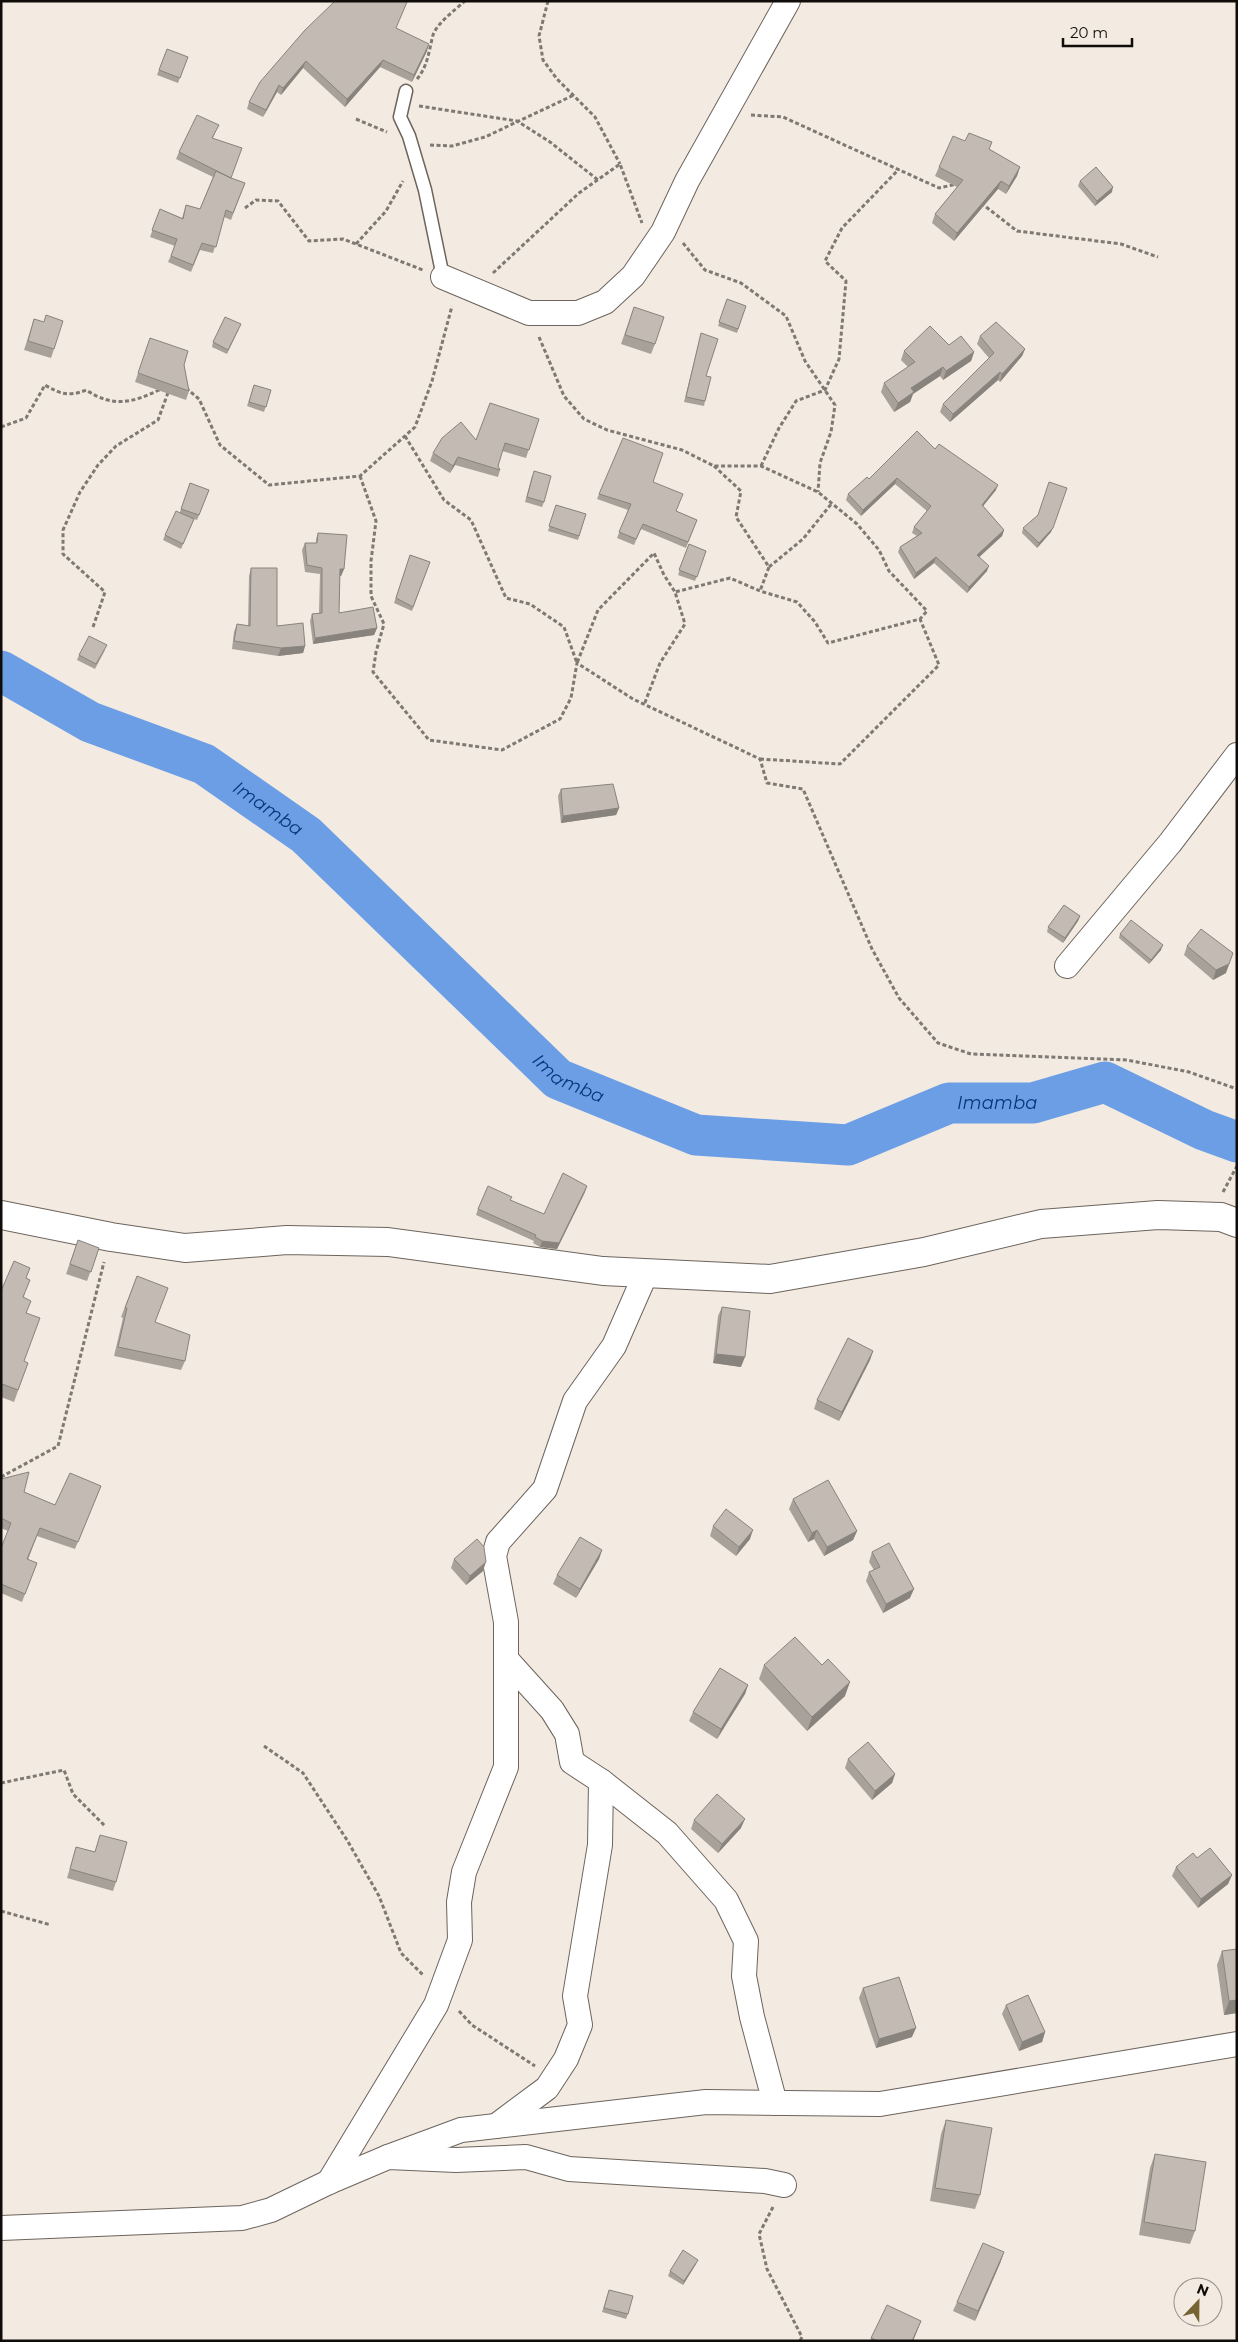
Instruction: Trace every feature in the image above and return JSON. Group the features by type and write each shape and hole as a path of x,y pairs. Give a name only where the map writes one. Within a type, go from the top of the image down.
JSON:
{"street":[{"path":"459,284 529,313 578,313 605,302 632,276 663,232 687,181 788,1"},
{"path":"1067,966 1170,843 1237,755"},
{"path":"1,1214 111,1236 185,1248 286,1240 388,1242 603,1271 770,1279 924,1252 1041,1224 1158,1215 1220,1217 1237,1223"},
{"path":"329,2182 398,2071 436,2005 460,1940 459,1902 464,1872 506,1767 506,1622 494,1556 498,1542 545,1489 575,1401 614,1346 646,1273"},
{"path":"506,1659 552,1710 567,1734 572,1762 601,1781 667,1833 726,1900 746,1941 744,1976 752,2017 775,2103"},
{"path":"496,2126 547,2088 566,2059 580,2026 575,1996 600,1845 601,1781"},
{"path":"1,2228 242,2218 271,2210 329,2182 388,2157 461,2130 706,2102 880,2104 1237,2044"},
{"path":"388,2157 456,2160 526,2157 569,2168 765,2181 784,2185"}],"lane":[{"path":"406,91 400,117 412,144 459,284"}],"path":[{"path":"406,91 420,76 431,51 434,34 446,18 465,1"},
{"path":"548,1 539,36 543,60 557,79 595,116 620,164 641,223 682,242 705,270 741,283 786,316 805,361 835,405 831,432 820,463 818,492"},
{"path":"356,119 412,144 452,146 485,137 574,95"},
{"path":"403,105 450,109 517,121 598,180"},
{"path":"726,113 783,118 939,188 957,184 964,190"},
{"path":"356,244 386,211 416,160"},
{"path":"180,386 189,388 199,399 220,445 269,485 360,476 415,427 432,381 459,284 620,164"},
{"path":"761,466 779,428 796,401 825,390 839,359 846,281 825,262 842,228 899,169"},
{"path":"245,208 256,200 278,201 309,241 343,239 459,284"},
{"path":"980,201 1017,231 1121,244 1158,257"},
{"path":"529,313 564,396 584,419 607,430 682,450 714,466 741,491 736,517 769,567"},
{"path":"1,427 26,418 45,385 60,394 74,395 86,390 100,399 114,403 137,399 170,384 158,420 116,446 98,465 80,492 63,530 63,554 105,592 93,627"},
{"path":"405,436 444,500 471,520 506,598 530,604 564,627 577,663 644,705 760,759 840,764 939,665 920,618"},
{"path":"675,592 730,578 760,591 797,602 816,622 828,643 920,618 927,611 889,571 879,550 857,524 818,492 761,466 714,466"},
{"path":"360,476 376,521 371,561 371,596 384,624 376,652 373,672 429,740 502,750 560,719 571,698 577,663 598,610 654,553 664,575 675,592 685,624 660,663 644,705"},
{"path":"760,591 769,567 803,539 832,503"},
{"path":"760,759 767,783 803,789 872,949 900,998 938,1043 971,1054 1127,1060 1189,1072 1237,1089"},
{"path":"1223,1191 1237,1166"},
{"path":"1,1477 58,1446 111,1236"},
{"path":"264,1746 303,1773 347,1840 379,1896 401,1953 472,2025 554,2078"},
{"path":"1,1783 64,1770 73,1794 105,1826"},
{"path":"1,1911 51,1925"},
{"path":"784,2185 759,2234 768,2269 802,2337 800,2341"}],"building":[{"path":"335,1 407,2 396,28 429,44 414,75 383,60 347,99 306,61 283,88 279,85 266,110 249,102 260,82 305,30"},
{"path":"167,49 188,57 180,78 159,70"},
{"path":"197,115 219,125 212,138 242,148 231,178 179,152"},
{"path":"969,133 992,142 989,149 1020,167 1009,186 1001,181 957,233 935,214 963,180 939,167 953,136 965,141"},
{"path":"1096,167 1113,187 1097,201 1080,181"},
{"path":"216,171 245,183 233,213 226,210 216,247 202,243 193,265 171,256 177,239 152,230 160,209 183,219 186,205 200,209"},
{"path":"727,299 746,306 738,329 719,322"},
{"path":"634,307 664,317 655,344 625,335"},
{"path":"46,315 63,321 54,349 28,341 34,319 44,322"},
{"path":"225,317 241,324 228,350 213,342"},
{"path":"996,322 1025,349 1002,374 1000,372 953,414 943,404 994,353 980,336"},
{"path":"930,326 949,345 961,336 974,352 946,371 943,367 911,388 914,392 898,403 884,383 915,362 904,351"},
{"path":"701,333 718,339 706,376 711,377 705,401 686,397"},
{"path":"150,338 188,351 184,365 189,391 138,373"},
{"path":"254,385 271,390 266,407 249,402"},
{"path":"490,403 539,419 529,450 505,443 498,466 500,470 458,457 453,466 433,453 442,438 461,422 476,440"},
{"path":"917,431 935,449 939,444 998,485 982,505 1004,530 977,555 989,566 969,587 936,557 916,573 900,547 922,533 914,527 931,506 897,478 863,510 848,494 867,477 869,479"},
{"path":"623,438 663,453 653,482 683,494 676,511 697,520 688,542 643,524 636,539 619,532 631,504 599,494"},
{"path":"534,471 551,476 544,502 527,497"},
{"path":"1049,482 1067,488 1053,528 1039,543 1023,528 1038,515"},
{"path":"190,483 209,490 199,515 181,509"},
{"path":"556,505 586,514 579,536 549,526"},
{"path":"176,511 194,519 183,544 165,535"},
{"path":"318,533 347,535 344,569 340,569 339,613 373,607 377,628 315,638 312,614 322,613 322,568 307,565 305,543 317,543"},
{"path":"689,544 706,551 697,577 679,570"},
{"path":"410,555 430,562 413,607 396,598"},
{"path":"251,568 277,568 277,626 303,623 305,646 281,648 234,641 237,624 250,626"},
{"path":"89,636 107,645 96,664 79,655"},
{"path":"613,784 619,808 563,816 561,789"},
{"path":"1064,905 1080,916 1065,938 1048,927"},
{"path":"1131,920 1163,945 1151,960 1120,934"},
{"path":"1201,929 1233,953 1229,964 1216,970 1187,946"},
{"path":"563,1173 587,1186 559,1243 542,1241 535,1237 536,1235 478,1209 488,1186 512,1197 510,1200 544,1214"},
{"path":"78,1240 99,1248 91,1272 70,1264"},
{"path":"14,1261 30,1268 26,1278 30,1280 23,1297 31,1301 26,1313 40,1318 24,1361 28,1363 18,1390 2,1384 1,1387 1,1291"},
{"path":"137,1276 168,1288 155,1322 190,1335 185,1361 118,1347 127,1308 125,1308"},
{"path":"722,1307 750,1311 745,1357 716,1354"},
{"path":"848,1338 873,1351 842,1412 817,1400"},
{"path":"29,1472 24,1492 55,1505 70,1473 101,1486 78,1542 40,1528 27,1559 37,1563 25,1594 1,1584 1,1548 11,1523 1,1518 1,1479"},
{"path":"828,1480 857,1531 827,1547 817,1530 812,1533 793,1499"},
{"path":"726,1509 753,1530 739,1547 713,1526"},
{"path":"580,1537 602,1550 580,1589 557,1575"},
{"path":"477,1539 484,1547 486,1562 470,1576 454,1559"},
{"path":"889,1543 914,1589 886,1604 869,1572 880,1567 872,1552"},
{"path":"795,1637 822,1665 828,1659 850,1682 812,1717 764,1665"},
{"path":"720,1668 748,1685 721,1729 693,1712"},
{"path":"868,1742 895,1774 875,1791 848,1759"},
{"path":"717,1794 745,1819 722,1844 694,1820"},
{"path":"100,1835 127,1842 116,1882 70,1869 76,1847 95,1852"},
{"path":"1210,1848 1232,1875 1201,1899 1176,1867 1193,1853 1197,1858"},
{"path":"1237,1949 1237,2000 1229,2001 1222,1951"},
{"path":"899,1977 916,2028 879,2039 863,1988"},
{"path":"1028,1995 1045,2032 1022,2042 1006,2005"},
{"path":"946,2120 992,2128 980,2195 935,2188"},
{"path":"1155,2154 1206,2162 1195,2231 1144,2222"},
{"path":"983,2243 1004,2252 978,2311 957,2302"},
{"path":"683,2250 698,2260 684,2281 670,2271"},
{"path":"609,2290 633,2296 628,2314 604,2308"},
{"path":"887,2305 921,2321 912,2341 878,2341 871,2338"}],"waterway":[{"name":"Imamba","path":"1,671 90,722 204,764 306,835 558,1079 696,1135 848,1145 949,1103 1033,1103 1105,1082 1204,1130 1237,1142"}]}
